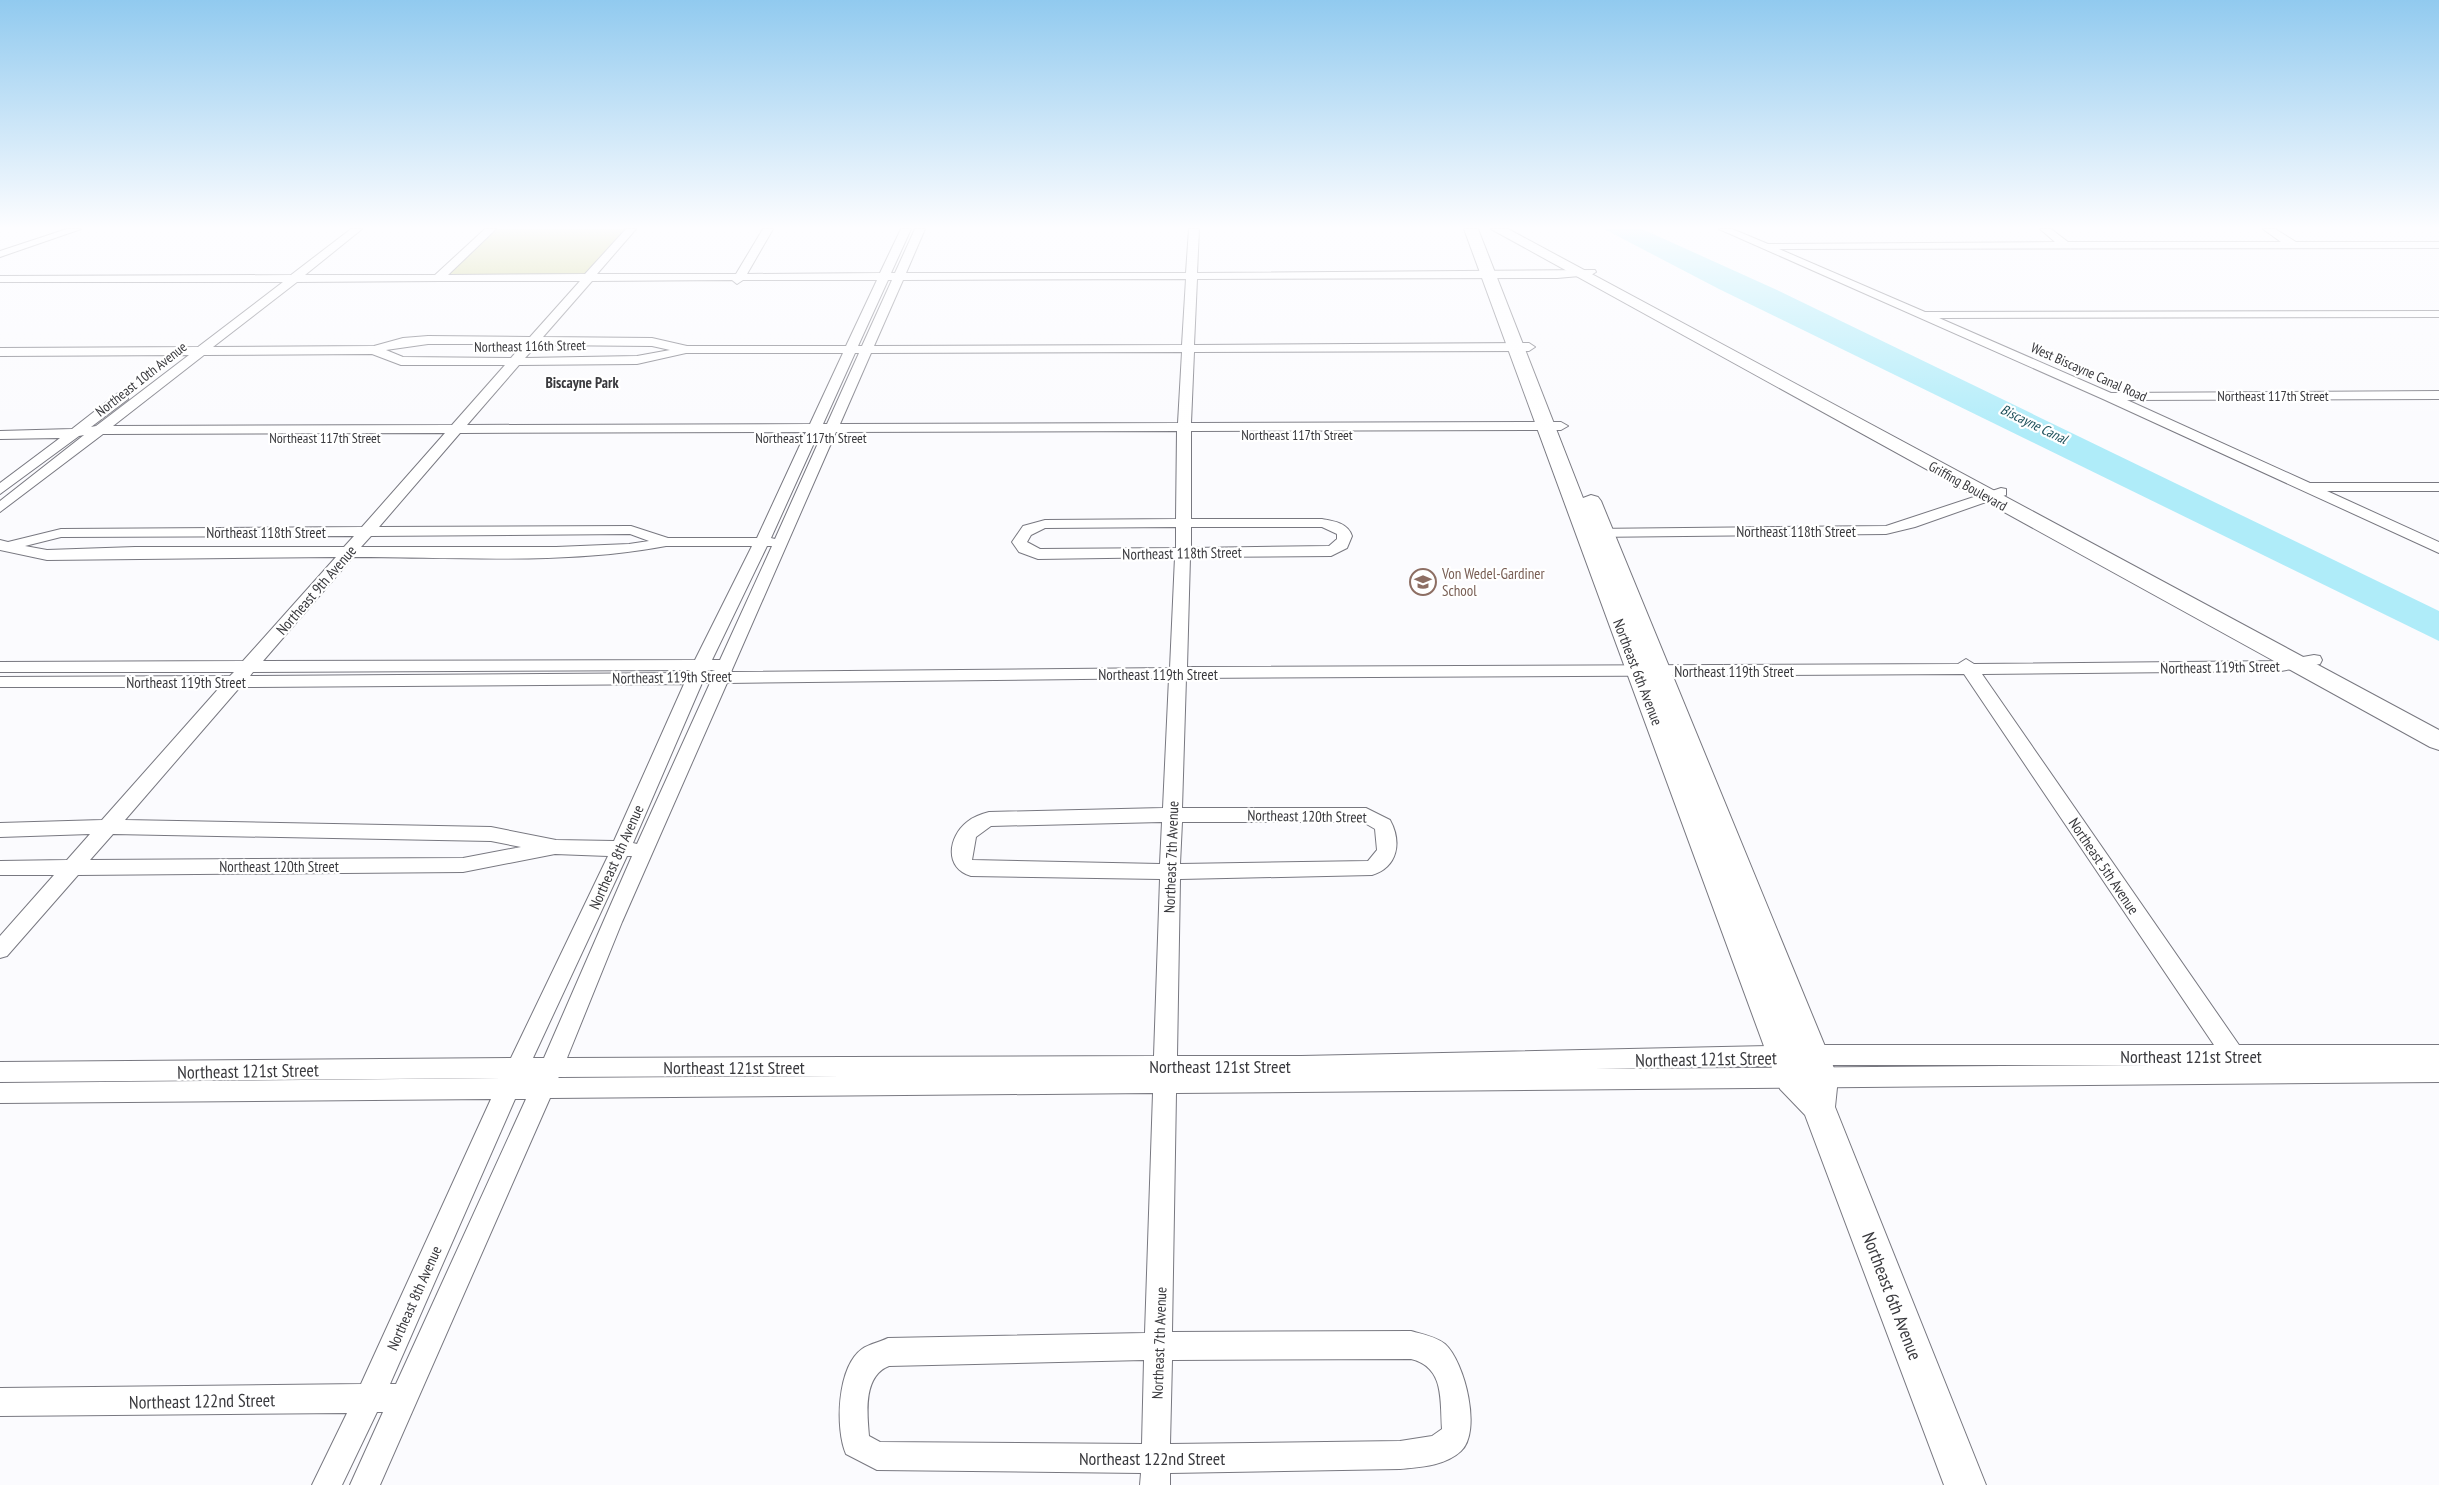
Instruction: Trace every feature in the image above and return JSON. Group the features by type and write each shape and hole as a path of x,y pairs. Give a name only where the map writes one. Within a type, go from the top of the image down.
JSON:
{"main road":[{"name":"Northeast 6th Avenue","path":"1502,298 1647,665 1813,1055 1820,1093 1965,1485"},
{"name":"Griffing Boulevard","path":"1632,298 2296,656 2439,726"},
{"name":"Griffing Boulevard","path":"2296,656 2439,741"},
{"name":"Northeast 6th Avenue","path":"1647,665 1788,1068 1820,1093"}],"street":[{"name":"Northeast 10th Avenue","path":"0,508 79,434 251,298"},
{"name":"Northeast 10th Avenue","path":"0,490 200,351 269,298"},
{"name":"Northeast 9th Avenue","path":"0,950 74,867 105,827 251,665 570,298"},
{"name":"Northeast 8th Avenue","path":"327,1485 369,1399 512,1079 621,848 698,671 819,434 882,298"},
{"name":"Northeast 7th Avenue","path":"1155,1472 1170,872 1183,554 1184,432 1191,298"},
{"name":"West Biscayne Canal Road","path":"1882,298 2108,396 2439,548"},
{"path":"1920,315 2439,314"},
{"name":"Northeast 116th Street","path":"0,352 374,350 403,342 428,340 652,342 687,350"},
{"name":"Northeast 116th Street","path":"374,350 401,361 637,360 687,350 1521,347"},
{"name":"Northeast 117th Street","path":"2108,396 2439,395"},
{"name":"Northeast 117th Street","path":"0,435 1554,430"},
{"name":"Northeast 8th Avenue","path":"365,1485 547,1078 644,849 780,542 819,434"},
{"path":"2307,487 2439,487"},
{"name":"Northeast 118th Street","path":"1593,528 1886,530 1910,524 1987,491"},
{"name":"Northeast 118th Street","path":"1183,523 1322,523 1335,526 1344,532 1346,538 1342,546 1331,551 1183,554 1038,554 1024,549 1019,542 1021,535 1027,530 1045,524 1183,523"},
{"name":"Northeast 118th Street","path":"5,545 61,533 631,530 666,542"},
{"name":"Northeast 118th Street","path":"5,545 47,555 135,552 567,551 629,549 666,542 780,542"},
{"name":"Northeast 119th Street","path":"1967,665 2296,656"},
{"name":"Northeast 119th Street","path":"0,667 251,665 723,671 1967,665 2296,656"},
{"name":"Northeast 5th Avenue","path":"1967,665 2239,1064"},
{"name":"Northeast 119th Street","path":"0,682 235,683 698,671"},
{"name":"Northeast 120th Street","path":"1173,815 1366,815 1383,825 1388,841 1388,852 1383,862 1372,868 1170,872 971,869 962,863 963,843 968,830 989,819 1173,815"},
{"name":"Northeast 120th Street","path":"0,830 105,827 491,834 556,847 644,849"},
{"name":"Northeast 120th Street","path":"0,868 463,865 556,847"},
{"name":"Northeast 121st Street","path":"0,1093 547,1078 1166,1075 1788,1068 1813,1055 2239,1064 2439,1072"},
{"name":"Northeast 121st Street","path":"1820,1093 2208,1073 2239,1064 2439,1055"},
{"name":"Northeast 121st Street","path":"0,1072 512,1079"},
{"name":"Northeast 122nd Street","path":"1411,1345 1436,1353 1445,1367 1451,1386 1457,1434 1451,1443 1438,1449 1400,1455 1155,1472 878,1456 856,1444 851,1416 860,1379 870,1360 888,1353 1158,1346 1411,1345"},
{"name":"Northeast 122nd Street","path":"0,1402 405,1398"}],"water":[{"name":"Biscayne Canal","path":"1738,298 1794,298 2439,611 2439,641"}],"place":[{"name":"Von Wedel-Gardiner School","path":"1423,582"}],"district":[{"name":"Biscayne Park","path":"582,382"}]}
